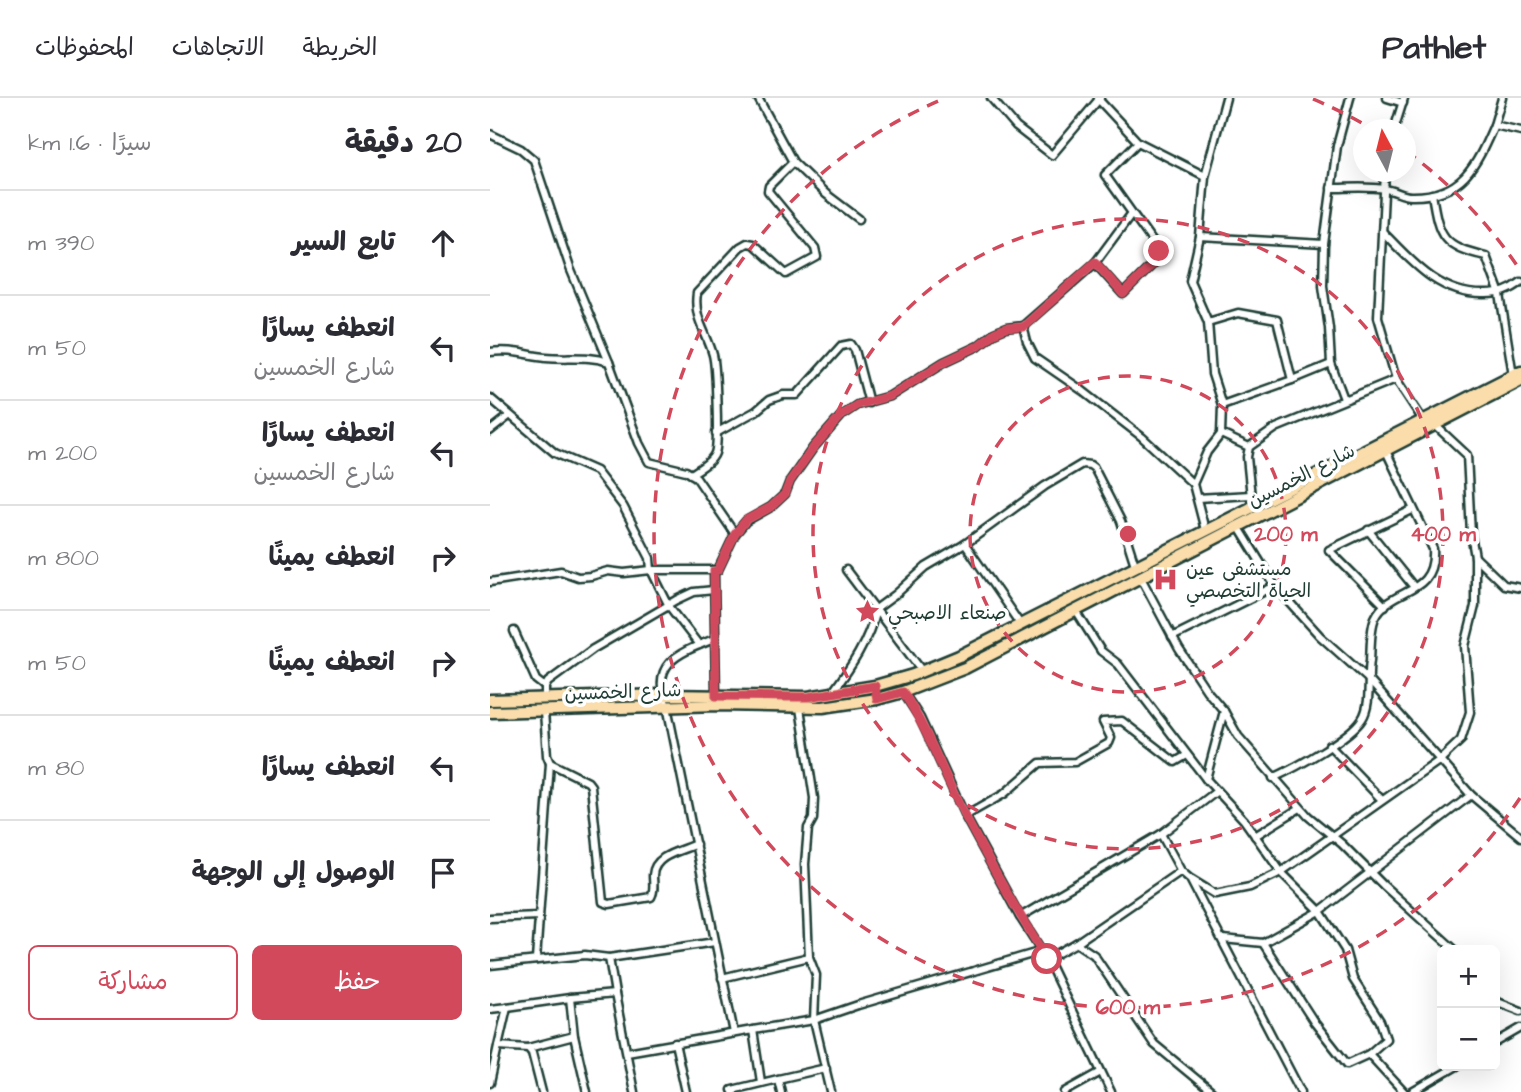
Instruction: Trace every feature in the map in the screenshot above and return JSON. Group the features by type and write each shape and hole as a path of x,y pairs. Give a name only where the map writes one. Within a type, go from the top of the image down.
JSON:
{"main road":[{"name":"شارع الخمسين","path":"490,712 544,711 557,705 663,695 831,695 875,686 922,671 958,656 1423,420 1518,375"},
{"name":"شارع الخمسين","path":"490,700 545,700 557,705 800,708 877,699 903,692 965,668 1386,452 1436,426 1518,375"},
{"path":"1093,586 1100,597"},
{"path":"875,686 877,699"}],"street":[{"path":"758,98 793,162 826,194 859,219"},
{"path":"991,98 1016,127 1052,155 1099,99 1138,142 1205,176"},
{"path":"1193,484 1207,452 1222,434 1222,405 1212,374 1208,322 1190,281 1200,237 1205,176 1226,98"},
{"path":"1344,399 1331,364 1323,286 1324,244 1337,146 1350,98"},
{"path":"1387,98 1403,100 1397,119"},
{"path":"1331,188 1384,189 1409,196 1442,194 1465,177 1479,159 1502,98"},
{"path":"1494,125 1521,131"},
{"path":"490,134 521,149 534,160 575,281 649,462 696,477 735,534"},
{"path":"1095,262 1123,294 1162,255 1105,175 1138,142"},
{"path":"691,474 707,463 715,453 716,433 714,356 701,329 695,302 697,293 740,247 747,243 753,244 786,274 817,257 815,248 768,191 769,186 793,162"},
{"path":"1384,182 1378,317 1396,379 1423,420"},
{"path":"1432,194 1437,226 1448,243 1486,256 1500,294 1518,375"},
{"path":"490,582 561,571 578,577 608,571 624,573 651,570 718,570 735,534 746,520 771,507 785,494 790,481 813,448 842,415 857,405 890,396 944,362 978,346 994,333 1006,328 1023,327 1095,262 1132,213"},
{"path":"1382,231 1413,264 1445,285 1468,295 1500,294 1521,282"},
{"path":"1200,237 1324,244"},
{"path":"1208,322 1238,313 1277,320 1292,380"},
{"path":"1023,327 1035,358 1142,437 1193,484 1205,530"},
{"path":"716,433 756,411 769,400 783,395 797,395 841,346 851,344 869,403"},
{"path":"490,352 502,350 545,357 595,357 609,362"},
{"path":"1222,405 1331,364"},
{"path":"1252,507 1247,457 1249,447 1276,428 1396,379"},
{"path":"490,398 555,453 596,471 623,506 650,558 651,570 669,606 699,645"},
{"path":"490,431 509,416"},
{"path":"1161,834 1181,871 1215,894 1250,887 1281,872 1440,760 1461,740 1470,712 1465,646 1475,606 1475,557 1471,534 1467,455 1436,426"},
{"path":"1222,434 1249,447"},
{"path":"1273,778 1302,765 1363,718 1374,619 1385,606 1429,576 1434,563 1433,549 1386,452"},
{"path":"831,695 863,648 876,610 926,567 965,544 1045,486 1082,464 1094,468 1121,521 1135,565"},
{"path":"1197,498 1251,495"},
{"path":"1385,606 1329,550 1412,510"},
{"path":"1233,516 1275,586 1320,636 1367,678 1471,795 1521,836"},
{"path":"1368,530 1414,587"},
{"path":"965,544 1020,624"},
{"path":"1475,557 1504,585 1521,588"},
{"path":"846,570 922,671"},
{"path":"714,571 716,696"},
{"path":"1140,576 1172,637 1207,691 1224,711 1238,736 1273,778 1300,808 1333,835 1450,945"},
{"path":"1172,637 1275,586"},
{"path":"545,700 545,687 548,682 593,649 694,592 714,590"},
{"path":"1076,611 1101,651 1118,664 1281,872 1320,911 1345,950 1353,979 1380,1021 1386,1039 1369,1054 1346,1064 1314,1022 1263,943"},
{"path":"514,631 536,680 545,687"},
{"path":"714,639 666,664 661,674 663,695 734,1033"},
{"path":"903,692 920,718 965,816 1020,917 1047,959 1111,1092"},
{"path":"800,708 814,798 805,864 809,957 816,975 814,1020 831,1092"},
{"path":"536,960 550,763 547,756 544,711"},
{"path":"1206,779 1224,711"},
{"path":"965,816 1004,794 1040,763 1075,762 1109,743 1111,738 1103,722 1122,721 1175,762 1187,755"},
{"path":"1329,746 1382,800"},
{"path":"550,763 589,782 591,786 603,902 609,904 651,897 654,894 653,872 656,865 662,858 696,844"},
{"path":"1020,917 1161,834 1217,791"},
{"path":"1223,939 1263,943 1320,911 1471,795"},
{"path":"1255,836 1300,808"},
{"path":"1047,959 1076,943 1181,871"},
{"path":"1190,879 1301,1092"},
{"path":"490,918 539,916"},
{"path":"490,965 585,955 609,958 715,942"},
{"path":"1076,943 1094,955 1154,1044 1212,1092"},
{"path":"627,1052 814,1020 1042,951"},
{"path":"722,978 809,957"},
{"path":"609,958 634,1092"},
{"path":"490,1009 615,994"},
{"path":"570,998 574,1036 587,1092"},
{"path":"1500,1003 1521,1011"},
{"path":"490,1083 495,1050 508,1007"},
{"path":"1500,1040 1521,1028"},
{"path":"753,1030 761,1082"},
{"path":"495,1050 528,1048 574,1036"},
{"path":"675,1043 686,1092"},
{"path":"528,1048 532,1053 541,1092"},
{"path":"1369,1054 1404,1092"},
{"path":"722,1092 826,1068"},
{"path":"1412,1092 1448,1071"},
{"path":"1065,1092 1101,1072"},
{"path":"778,1079 781,1092"}],"place":[{"name":"مستشفى عين الحياة التخصصي","path":"1166,579"},
{"name":"صنعاء الاصبحي","path":"868,612"}],"route":[{"path":"1047,959 1020,917 965,816 920,718 903,692 877,699 875,686 808,697 716,696 714,571 718,570 735,534 746,520 771,507 785,494 790,481 813,448 842,415 857,405 890,396 944,362 978,346 994,333 1006,328 1023,327 1095,262 1123,294 1162,255 1159,251"}]}
